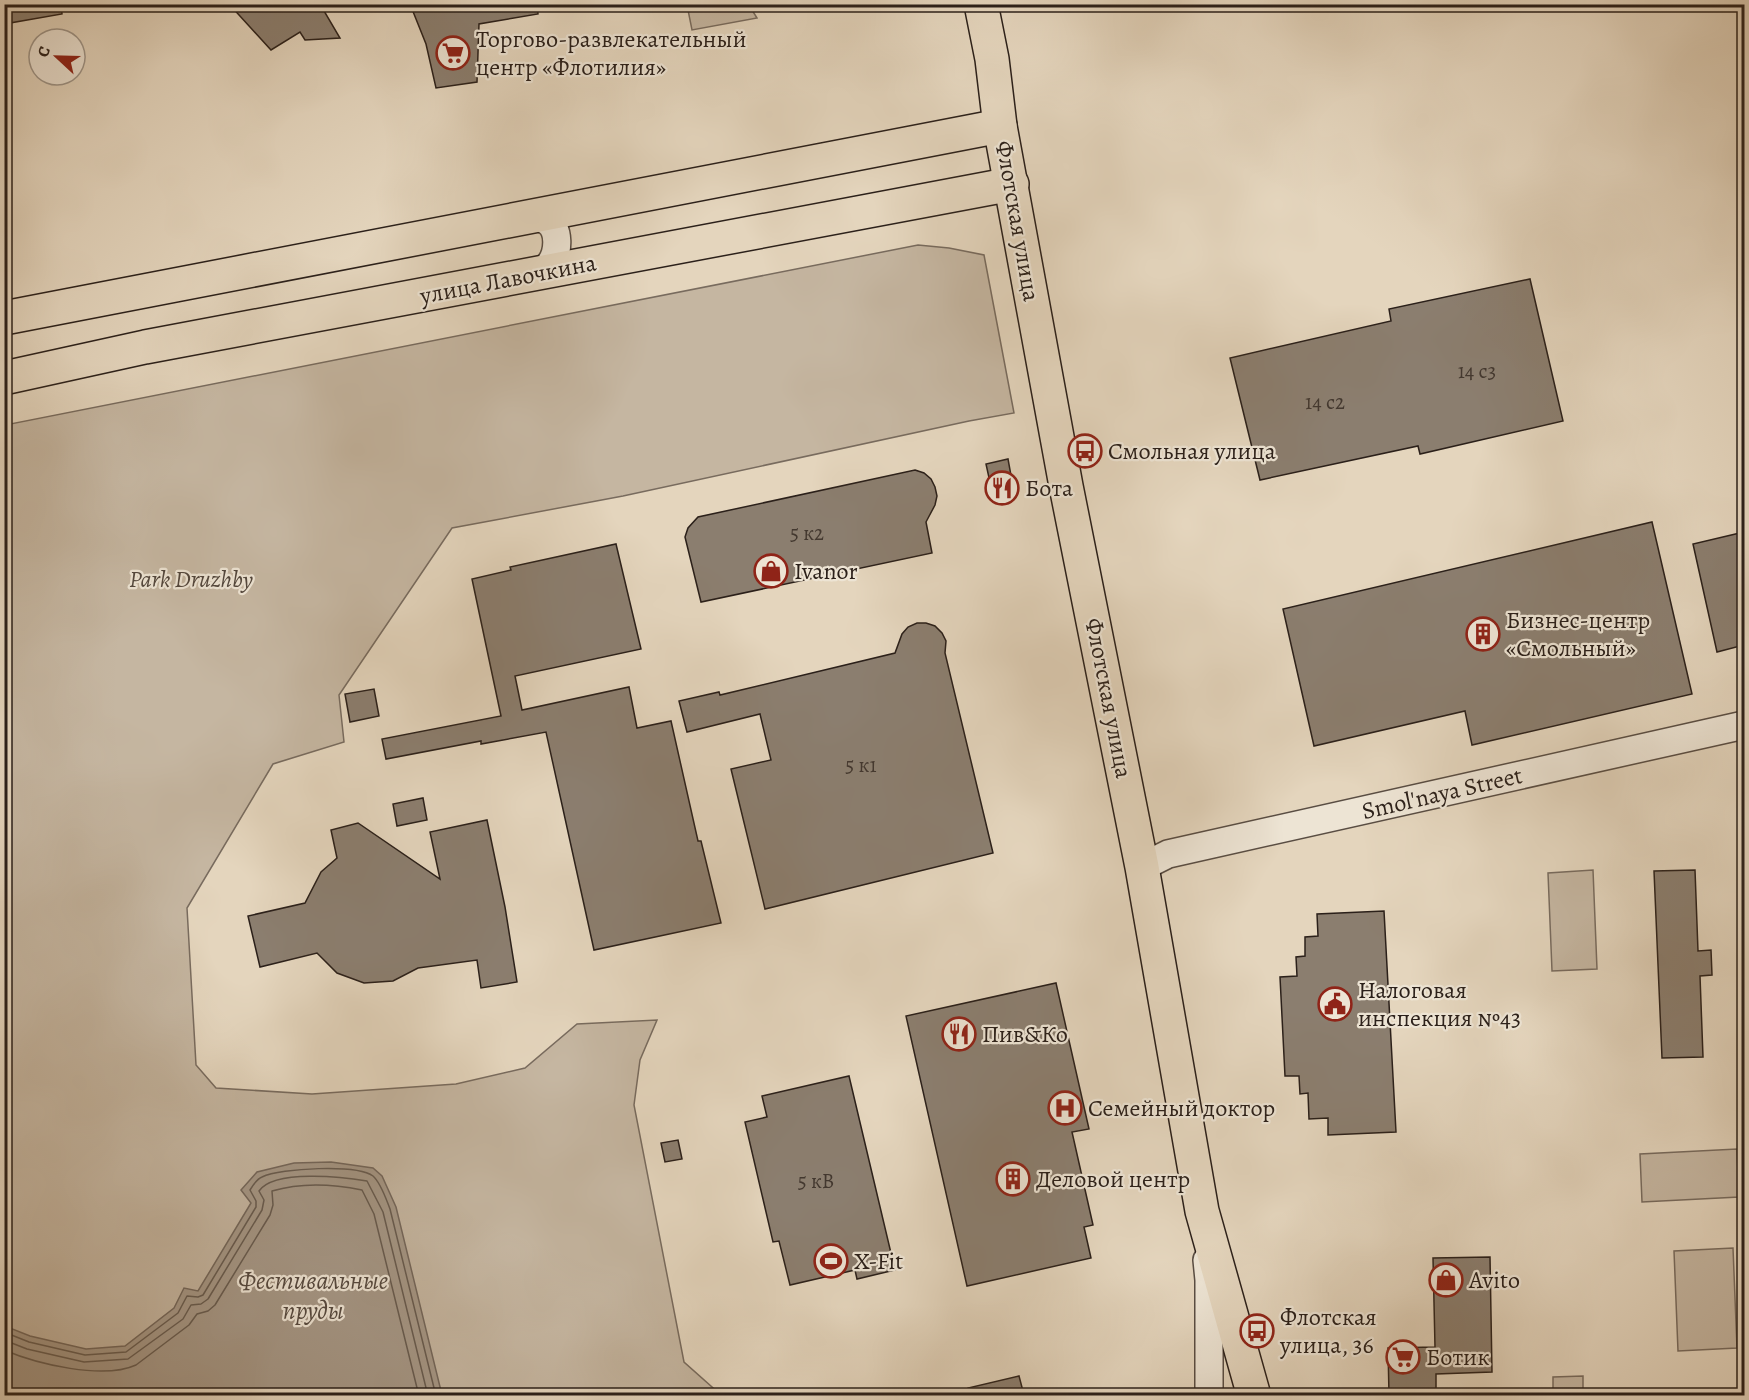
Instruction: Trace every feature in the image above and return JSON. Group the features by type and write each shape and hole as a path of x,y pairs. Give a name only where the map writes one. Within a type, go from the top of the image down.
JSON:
{"main road":[{"name":"Флотская улица","path":"981,4 992,59 1000,126 1066,486 1142,867 1202,1211"},
{"path":"4,318 1000,126"},
{"name":"улица Лавочкина","path":"4,378 145,346 1012,184"},
{"path":"1202,1211 1254,1395"}],"street":[{"path":"528,216 549,222 555,230 557,239 556,250 550,263 539,273"},
{"name":"Smol'naya Street","path":"1142,867 1168,854 1744,725"},
{"name":"Флотская улица","path":"1202,1211 1209,1280 1209,1395"}],"green space":[{"path":"687,5 749,5 757,18 692,30"},
{"name":"Park Druzhby","path":"918,245 984,255 1014,413 623,496 452,528 339,695 344,742 273,764 187,908 196,1065 216,1088 312,1094 456,1084 525,1068 577,1024 657,1020 640,1060 634,1105 684,1362 721,1395 5,1395 5,425"},
{"path":"1593,870 1597,969 1552,971 1548,873"},
{"path":"1737,1149 1739,1197 1642,1202 1640,1154"},
{"path":"1733,1248 1737,1348 1678,1351 1674,1251"},
{"path":"1583,1376 1583,1395 1553,1395 1553,1377"}],"water":[{"name":"Фестивальные пруды","path":"331,1162 373,1168 382,1176 396,1207 442,1395 5,1395 5,1326 30,1336 86,1349 125,1346 174,1308 184,1288 198,1291 251,1203 241,1190 257,1172 294,1163"}],"building":[{"path":"4,4 61,4 62,14 4,24"},
{"path":"229,4 320,4 340,38 305,40 300,32 271,50"},
{"name":"Торгово-развлекательный центр «Флотилия»","path":"410,4 537,4 538,14 479,24 477,82 436,88 426,44"},
{"path":"1530,279 1563,421 1420,454 1418,446 1260,480 1230,358 1391,321 1389,309"},
{"path":"1008,459 1014,492 993,496 986,464"},
{"path":"915,470 931,479 937,496 926,522 932,553 701,602 685,537 688,528 698,517"},
{"name":"Бизнес-центр «Смольный»","path":"1652,522 1692,694 1472,745 1465,711 1314,746 1283,609"},
{"path":"1744,532 1744,645 1717,652 1693,544"},
{"path":"616,544 641,649 515,676 522,710 629,687 637,728 671,721 698,841 701,841 721,923 594,950 546,732 481,744 481,741 386,759 382,739 501,716 472,579 511,570 510,567"},
{"path":"917,623 935,626 946,641 945,653 993,853 765,909 731,769 771,760 760,714 687,732 679,701 719,692 720,695 895,653 902,634 908,627"},
{"path":"374,689 379,716 350,722 345,694"},
{"path":"423,798 427,820 397,826 393,804"},
{"path":"487,820 505,907 517,982 481,988 477,960 418,968 393,981 364,983 337,973 317,953 260,967 248,916 305,903 321,872 337,858 331,830 358,823 440,879 430,832"},
{"path":"1695,870 1698,951 1711,950 1712,975 1700,976 1703,1057 1662,1058 1654,871"},
{"name":"Налоговая инспекция №43","path":"1384,911 1396,1132 1328,1135 1328,1118 1309,1119 1308,1093 1300,1094 1299,1076 1285,1076 1280,977 1297,976 1296,957 1305,956 1305,937 1318,936 1317,914"},
{"name":"Деловой центр","path":"1056,983 1089,1129 1072,1132 1093,1225 1084,1227 1091,1258 967,1286 906,1016"},
{"path":"849,1076 895,1270 857,1279 855,1270 790,1285 779,1241 773,1242 745,1122 767,1117 762,1096"},
{"path":"678,1140 682,1159 665,1162 661,1143"},
{"path":"1490,1257 1492,1372 1436,1374 1436,1395 1389,1395 1388,1348 1435,1347 1433,1258"},
{"path":"1019,1376 1024,1395 968,1395 968,1388"}],"place":[{"name":"Торгово-развлекательный центр «Флотилия»","path":"453,53"},
{"name":"Смольная улица","path":"1085,451"},
{"name":"Бота","path":"1002,488"},
{"name":"Ivanor","path":"771,571"},
{"name":"Бизнес-центр «Смольный»","path":"1483,634"},
{"name":"Налоговая инспекция №43","path":"1335,1004"},
{"name":"Пив&Ко","path":"959,1034"},
{"name":"Семейный доктор","path":"1065,1108"},
{"name":"Деловой центр","path":"1013,1179"},
{"name":"X-Fit","path":"831,1261"},
{"name":"Avito","path":"1446,1280"},
{"name":"Флотская улица, 36","path":"1257,1331"},
{"name":"Ботик","path":"1403,1357"}]}
